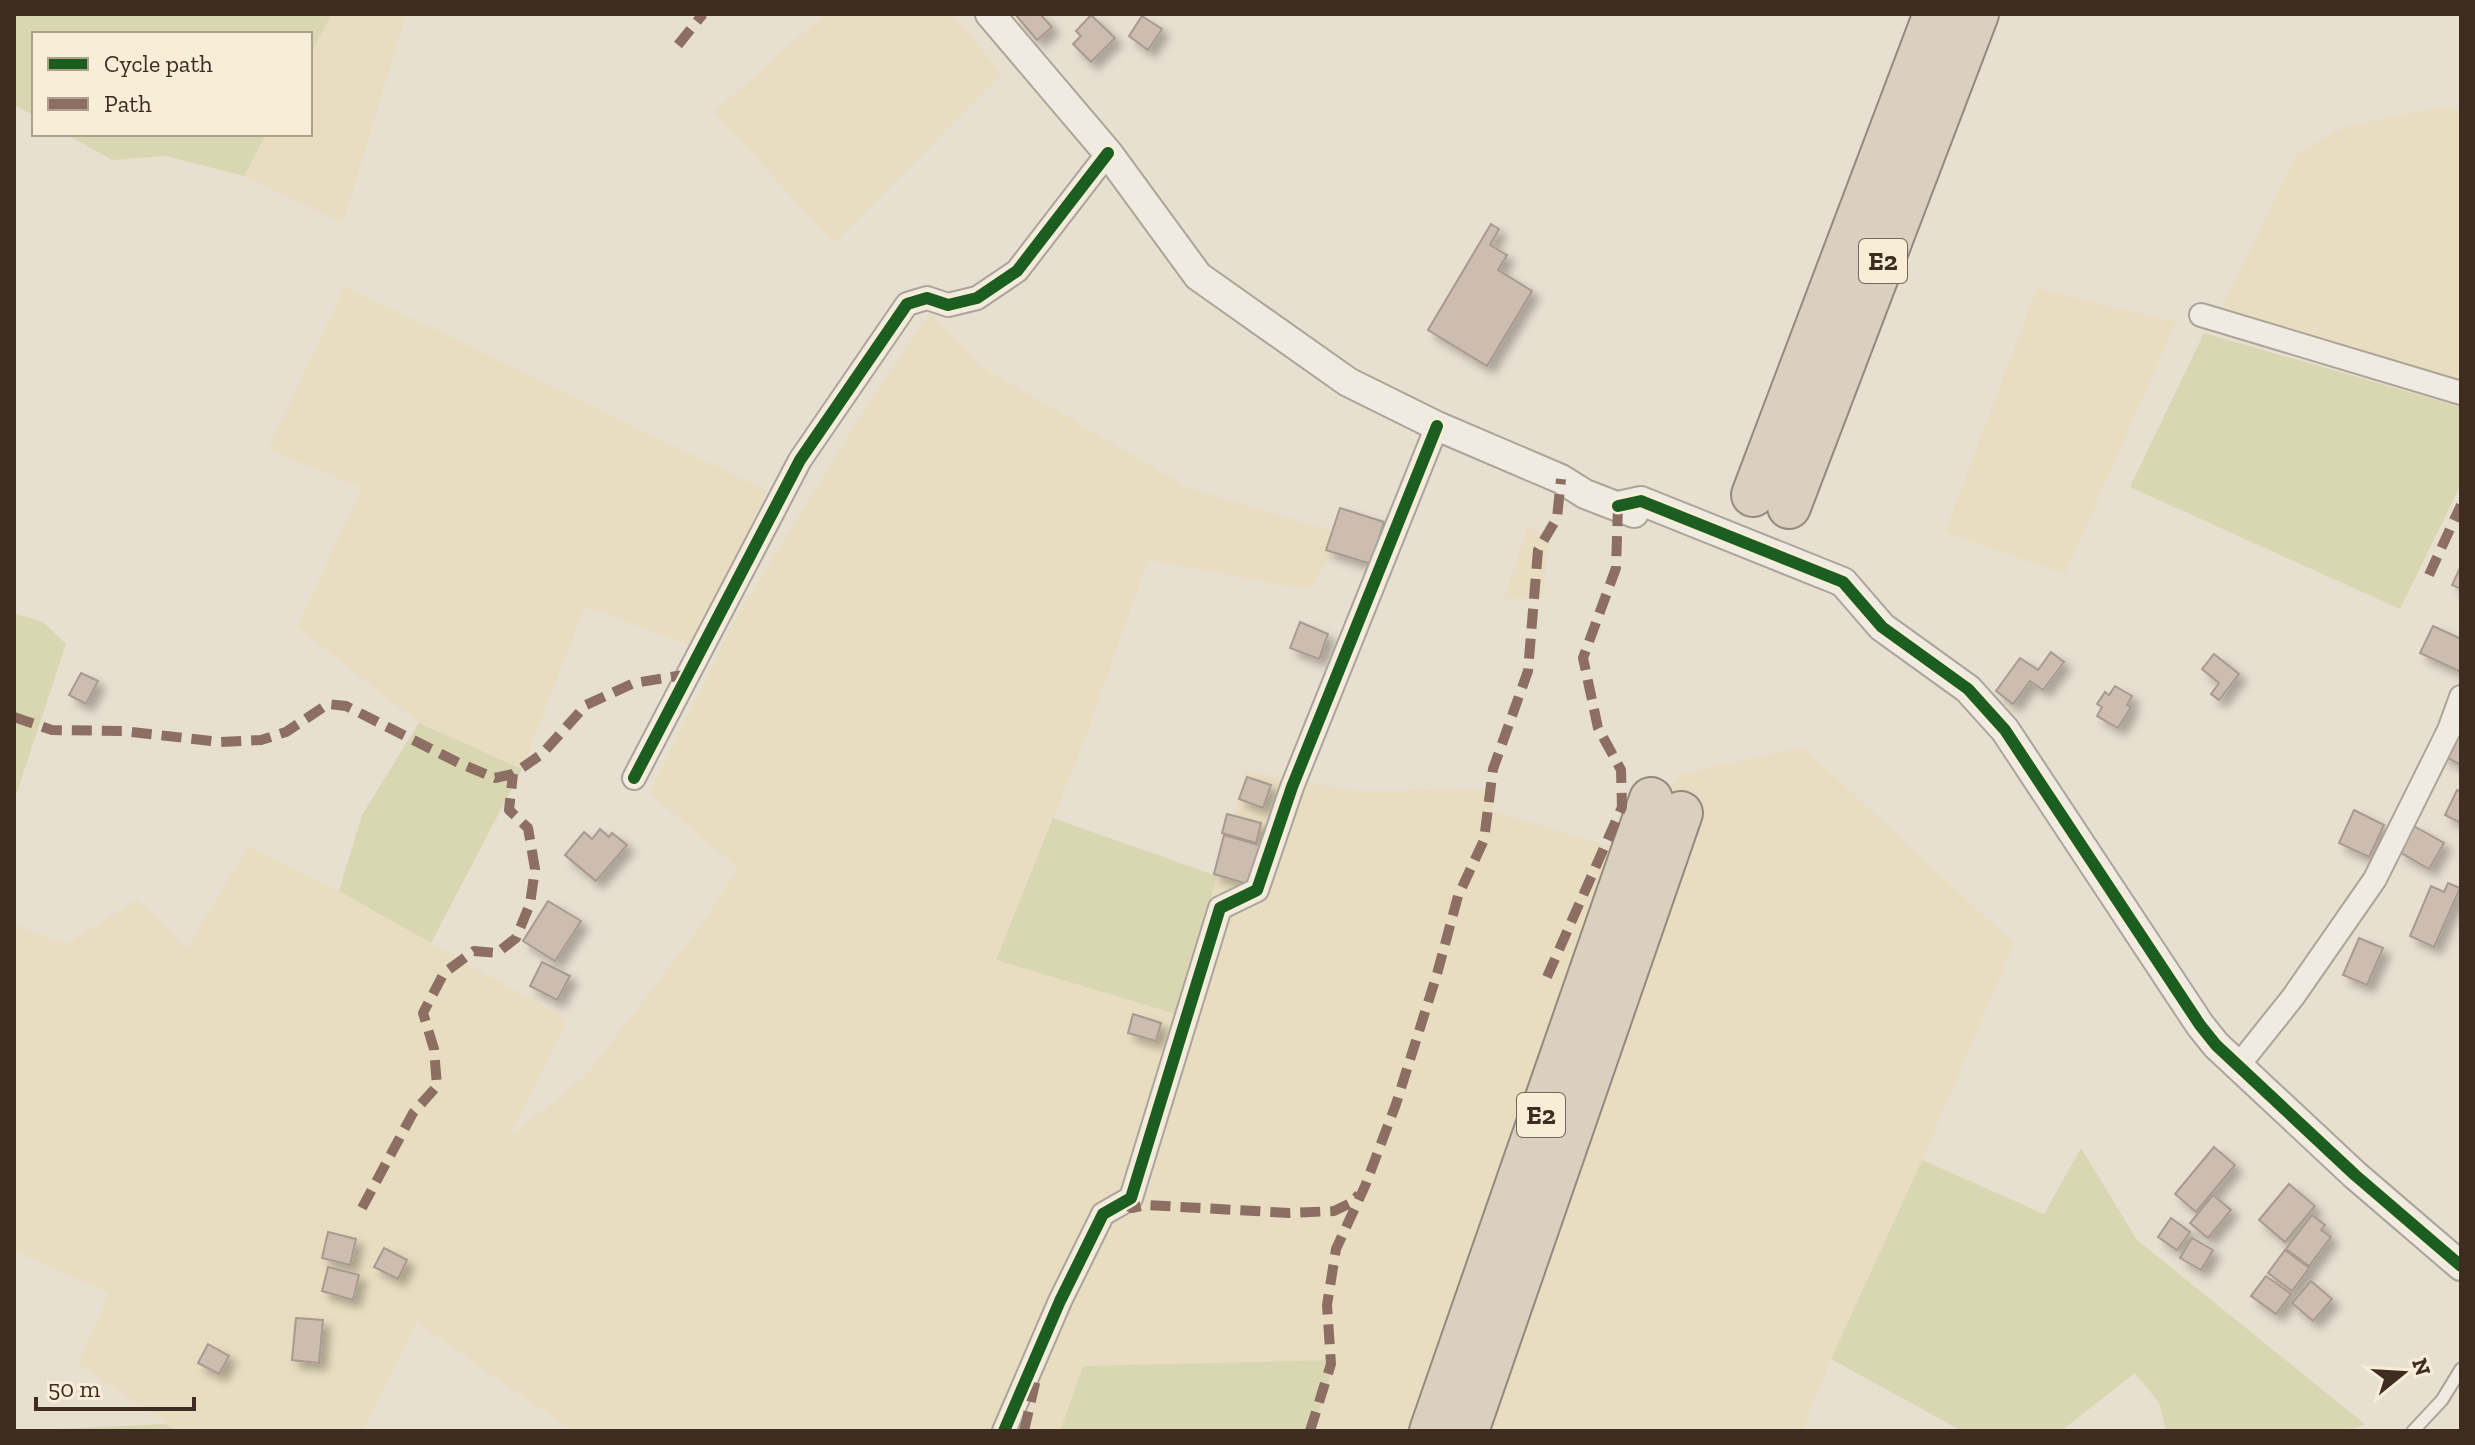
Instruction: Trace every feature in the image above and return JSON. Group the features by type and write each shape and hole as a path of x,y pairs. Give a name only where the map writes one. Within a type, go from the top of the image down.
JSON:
{"highway":[{"name":"E2","path":"1935,14 1771,501 1977,14"},
{"name":"E2","path":"1431,1431 1666,806 1467,1431"}],"street":[{"path":"990,14 1108,153 1198,276 1348,382 1437,426 1561,479 1585,494 1671,529"},
{"path":"634,778 800,460 907,304 927,298 948,305 977,298 1017,271 1108,153"},
{"path":"2201,315 2461,393"},
{"path":"1004,1431 1060,1301 1103,1214 1131,1198 1220,908 1257,890 1292,787 1437,426"},
{"path":"1618,506 1641,501 1843,582 1882,627 1968,689 2005,730 2200,1025 2238,1066 2355,1175 2461,1266"},
{"path":"2238,1066 2293,997 2375,879 2449,730 2461,697"}],"lane":[{"path":"2413,1431 2442,1400 2461,1369"}],"shaded area":[{"path":"14,14 332,14 312,50 312,32 32,32 32,115 14,105"},
{"path":"332,14 406,14 343,223 244,176 265,136 312,136 312,50"},
{"path":"825,14 951,14 1002,74 834,243 714,112"},
{"path":"2439,107 2461,109 2461,383 2220,313 2297,153 2344,127"},
{"path":"70,136 265,136 244,176 166,156 112,160"},
{"path":"345,286 767,491 693,647 585,606 522,769 419,723 297,627 362,488 268,449"},
{"path":"2037,288 2176,322 2065,574 1945,532"},
{"path":"930,312 982,367 1189,488 1342,534 1310,590 1148,560 1085,738 997,961 1179,1015 1246,771 1359,791 1498,789 1491,810 1618,849 1680,774 1803,747 2014,944 1802,1431 1313,1431 1334,1360 1083,1366 1060,1431 573,1431 417,1323 363,1431 178,1431 78,1364 109,1293 14,1251 14,924 66,944 137,900 187,948 248,846 339,891 567,1020 510,1136 587,1074 699,928 738,868 649,793 736,618 863,412"},
{"path":"2204,333 2461,407 2461,484 2400,609 2130,487"},
{"path":"1528,526 1549,540 1543,598 1504,599"},
{"path":"14,613 43,622 66,644 14,801"},
{"path":"419,723 522,769 431,943 339,891 362,815"},
{"path":"1053,818 1217,876 1179,1015 996,960"},
{"path":"2081,1148 2137,1240 2366,1425 2340,1431 2166,1431 2159,1403 2135,1373 2061,1431 1962,1431 1831,1359 1922,1160 2044,1214"},
{"path":"1335,1360 1313,1431 1060,1431 1083,1366"},
{"path":"165,1424 178,1431 15,1431"}],"building":[{"path":"1015,14 1040,14 1052,27 1037,40"},
{"path":"1091,15 1115,38 1091,62 1073,44 1081,36 1076,31"},
{"path":"1142,16 1162,29 1148,50 1129,36"},
{"path":"1491,224 1499,229 1490,245 1507,255 1498,270 1532,291 1487,366 1428,330"},
{"path":"1340,508 1384,522 1371,564 1326,550"},
{"path":"2461,566 2461,589 2452,585"},
{"path":"1300,622 1328,634 1319,659 1290,648"},
{"path":"2433,626 2461,639 2461,672 2420,653"},
{"path":"2051,652 2064,662 2043,690 2030,681 2013,704 1996,691 2020,658 2038,670"},
{"path":"2214,654 2239,674 2219,700 2211,694 2219,683 2202,669"},
{"path":"81,673 98,681 86,704 69,695"},
{"path":"2115,686 2132,696 2127,705 2131,707 2118,728 2097,716 2102,707 2097,704 2105,692 2109,695"},
{"path":"2453,732 2461,736 2461,765 2442,755"},
{"path":"1247,777 1271,785 1263,808 1239,799"},
{"path":"2457,790 2461,792 2461,823 2445,815"},
{"path":"2354,810 2384,825 2369,857 2339,843"},
{"path":"1227,814 1261,823 1256,843 1222,833"},
{"path":"2412,825 2444,843 2429,869 2398,851"},
{"path":"600,829 609,837 612,833 627,845 596,881 565,855 584,832 592,839"},
{"path":"1224,835 1262,846 1251,885 1214,874"},
{"path":"2448,883 2460,888 2434,947 2410,936 2431,886 2444,892"},
{"path":"548,901 581,921 555,961 523,941"},
{"path":"2359,938 2383,948 2367,985 2343,975"},
{"path":"542,962 570,976 557,1000 530,986"},
{"path":"1133,1014 1161,1023 1156,1041 1128,1033"},
{"path":"2214,1147 2235,1165 2196,1212 2175,1194"},
{"path":"2289,1184 2315,1206 2285,1242 2259,1220"},
{"path":"2213,1195 2231,1210 2208,1238 2190,1223"},
{"path":"2312,1215 2325,1225 2321,1230 2331,1237 2309,1266 2286,1249"},
{"path":"2171,1218 2190,1232 2177,1250 2158,1237"},
{"path":"328,1232 356,1239 350,1265 322,1258"},
{"path":"2192,1238 2213,1250 2201,1270 2180,1258"},
{"path":"384,1248 407,1260 398,1279 374,1267"},
{"path":"2285,1250 2309,1268 2292,1291 2268,1273"},
{"path":"328,1267 359,1275 353,1300 322,1291"},
{"path":"2266,1276 2291,1294 2276,1314 2251,1296"},
{"path":"2311,1281 2332,1299 2313,1321 2292,1303"},
{"path":"296,1318 323,1320 319,1363 292,1360"},
{"path":"208,1344 229,1356 219,1374 198,1363"}],"marked path":[{"path":"678,45 703,14"},
{"path":"1310,1431 1331,1364 1327,1305 1336,1249 1365,1186 1396,1104 1458,896 1484,840 1493,769 1528,671 1538,550 1557,518 1561,479"},
{"path":"2429,575 2461,505"},
{"path":"1547,977 1622,807 1621,770 1598,728 1583,658 1616,568 1618,506"},
{"path":"14,717 52,730 122,731 221,742 261,740 286,732 328,704 346,706 495,778 513,774 542,754 586,705 634,683 690,674"},
{"path":"362,1208 413,1113 437,1086 434,1049 423,1013 444,973 474,951 497,953 516,938 530,904 535,869 528,828 509,810 513,774"},
{"path":"1122,1203 1132,1208 1146,1205 1290,1213 1334,1211 1353,1202 1359,1194"},
{"path":"1024,1431 1036,1379"}],"cycle path":[{"path":"634,778 800,460 907,304 927,298 948,305 977,298 1017,271 1108,153"},
{"path":"1004,1431 1060,1301 1103,1214 1131,1198 1220,908 1257,890 1292,787 1437,426"},
{"path":"1618,506 1641,501 1843,582 1882,627 1968,689 2005,730 2216,1045 2355,1175 2461,1266"}]}
